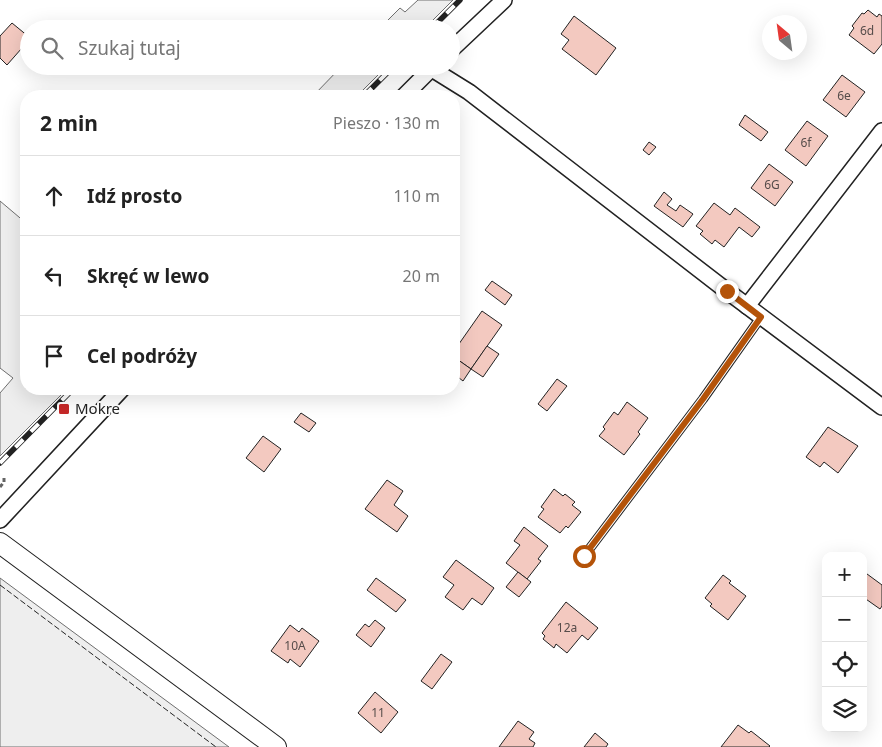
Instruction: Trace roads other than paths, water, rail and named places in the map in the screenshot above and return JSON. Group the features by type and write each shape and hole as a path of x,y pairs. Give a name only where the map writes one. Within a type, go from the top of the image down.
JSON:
{"street":[{"path":"460,42 504,0"},
{"path":"410,90 426,75"},
{"path":"444,75 469,92 761,317 882,407"},
{"path":"747,306 882,131"},
{"path":"0,520 116,395"},
{"path":"0,543 276,747"}],"lane":[{"path":"584,556 703,399 761,317"}],"railway":[{"path":"440,20 460,0"},
{"path":"370,90 385,75"},
{"path":"0,463 67,395"}],"place":[{"name":"Mokre","path":"64,409"}]}
